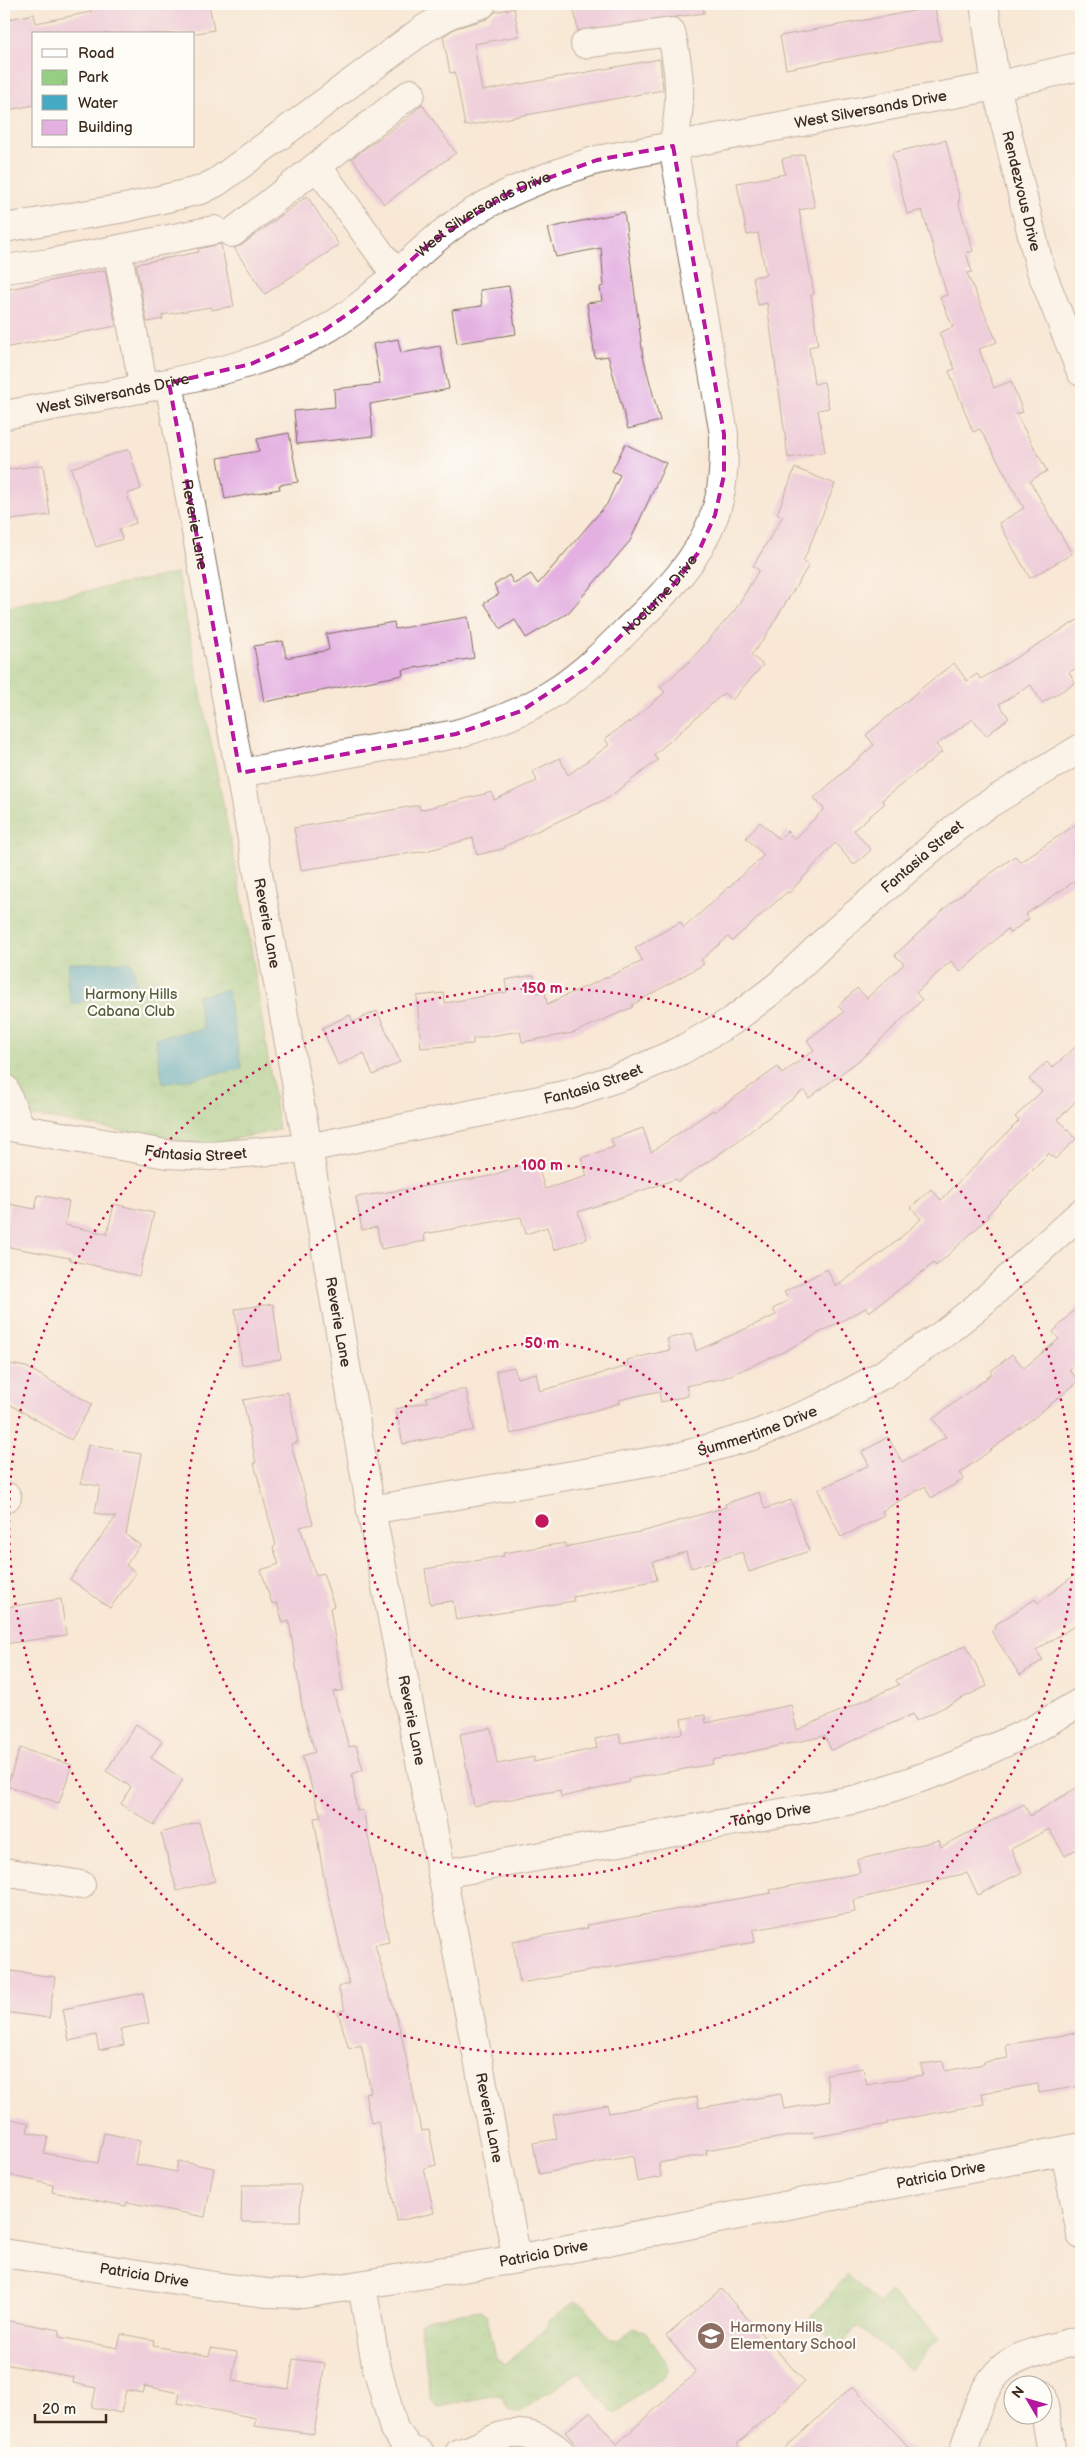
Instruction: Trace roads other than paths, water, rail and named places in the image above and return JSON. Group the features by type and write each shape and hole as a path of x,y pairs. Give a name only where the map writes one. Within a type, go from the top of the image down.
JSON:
{"street":[{"path":"4,228 125,208 201,190 217,182 424,29 450,14 482,4"},
{"name":"Rendezvous Drive","path":"984,4 996,86 1040,268 1081,372"},
{"path":"585,44 671,32 680,78 680,113 673,146"},
{"name":"West Silversands Drive","path":"4,415 213,374 251,364 288,349 323,331 355,309 433,241 471,214 511,192 553,174 597,160 996,86 1081,66"},
{"path":"4,269 223,232 317,166 411,93"},
{"name":"Nocturne Drive","path":"240,773 456,734 490,725 521,711 551,695 591,665 673,586 698,553 715,515 724,475 724,434 673,146"},
{"path":"317,166 396,275"},
{"name":"Reverie Lane","path":"117,250 157,386 240,773 371,1510 517,2259"},
{"name":"Fantasia Street","path":"12,1127 167,1154 210,1156 308,1148 569,1094 626,1075 680,1051 732,1021 779,985 837,930 954,829 982,808 1081,748"},
{"path":"4,1088 12,1127"},
{"name":"Summertime Drive","path":"371,1510 682,1456 752,1436 819,1409 882,1375 942,1335 977,1307 1081,1213"},
{"name":"Tango Drive","path":"442,1874 858,1799 947,1769 1034,1730 1081,1702"},
{"path":"4,1872 80,1885"},
{"path":"1073,2149 1081,2235"},
{"name":"Patricia Drive","path":"4,2253 267,2293 304,2294 362,2286 517,2259 1073,2149"},
{"path":"362,2286 376,2364 394,2430 410,2450 420,2453"},
{"path":"963,2453 973,2420 989,2385 1005,2366 1036,2352 1081,2340"},
{"path":"1036,2352 1039,2374"},
{"path":"1047,2424 1052,2453"},
{"path":"459,2453 469,2451 500,2437 521,2433 542,2438 561,2453"}],"water":[{"path":"132,962 137,985 72,1005 67,984 69,963"},
{"path":"227,990 242,1069 163,1084 155,1038 203,1029 197,996"}],"place":[{"name":"Harmony Hills Elementary School","path":"711,2336"}],"park label":[{"name":"Harmony Hills Cabana Club","path":"131,1002"}]}
